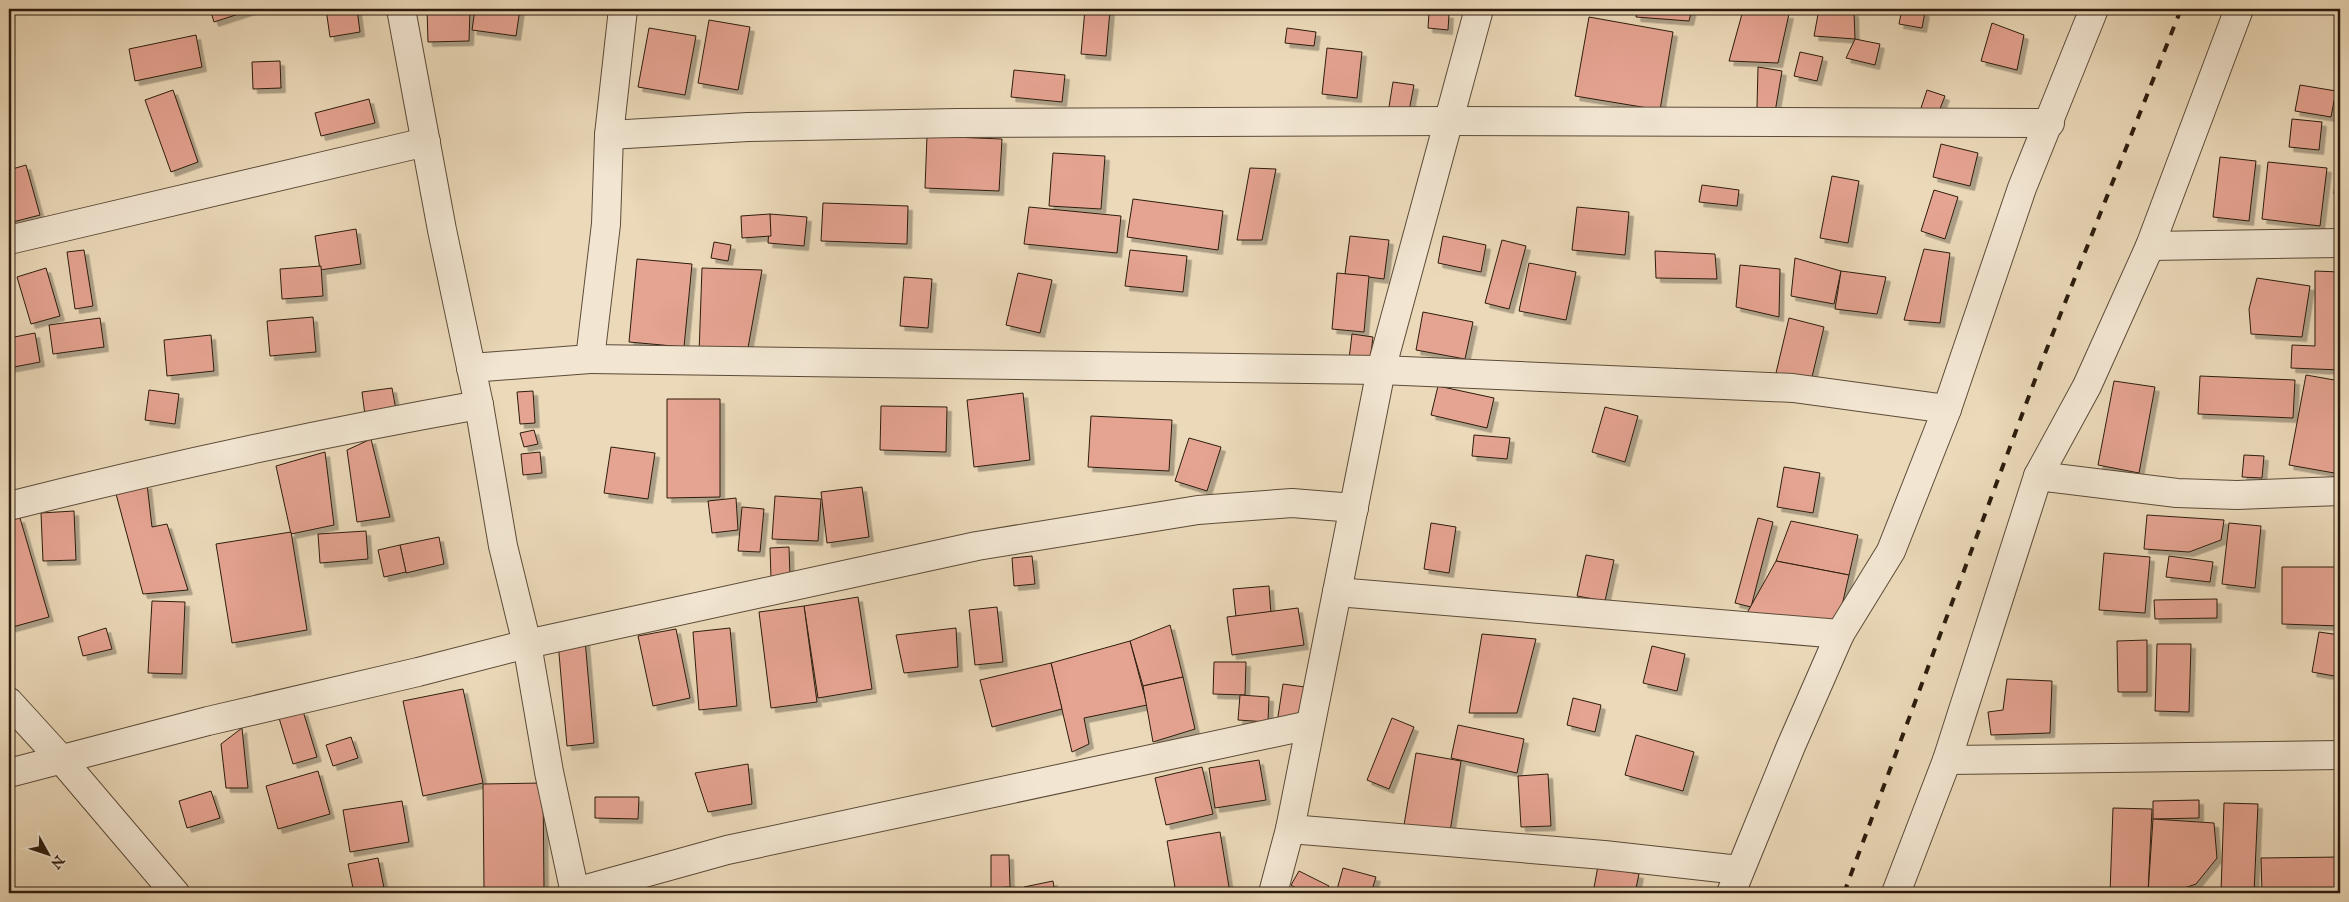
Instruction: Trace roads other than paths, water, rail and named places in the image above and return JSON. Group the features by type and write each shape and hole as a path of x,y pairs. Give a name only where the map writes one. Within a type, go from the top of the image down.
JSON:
{"street":[{"path":"402,9 426,142 479,405 503,546 527,644 549,772 574,893 727,850 1310,725"},
{"path":"590,359 606,224 609,135 623,9"},
{"path":"1273,893 1290,829 1381,370 1479,9"},
{"path":"1290,829 1604,855 1735,882 1840,634 1891,551 1947,409 2022,188 2050,123 2094,9"},
{"path":"1896,893 1947,760 2038,476 2087,386 2150,246 2239,9"},
{"path":"609,135 793,126 1449,121 2050,123"},
{"path":"9,240 426,142"},
{"path":"2150,246 2340,243"},
{"path":"471,368 590,359 1381,370 1793,388 1947,409"},
{"path":"9,506 127,476 337,430 479,405"},
{"path":"2038,476 2177,494 2237,495 2340,491"},
{"path":"9,773 208,721 418,672 527,644 986,544 1198,510 1292,503 1354,508"},
{"path":"1337,592 1840,634"},
{"path":"9,702 61,759 175,893"},
{"path":"1947,760 2340,755"}],"railway":[{"path":"1844,893 2042,361 2181,9"}]}
